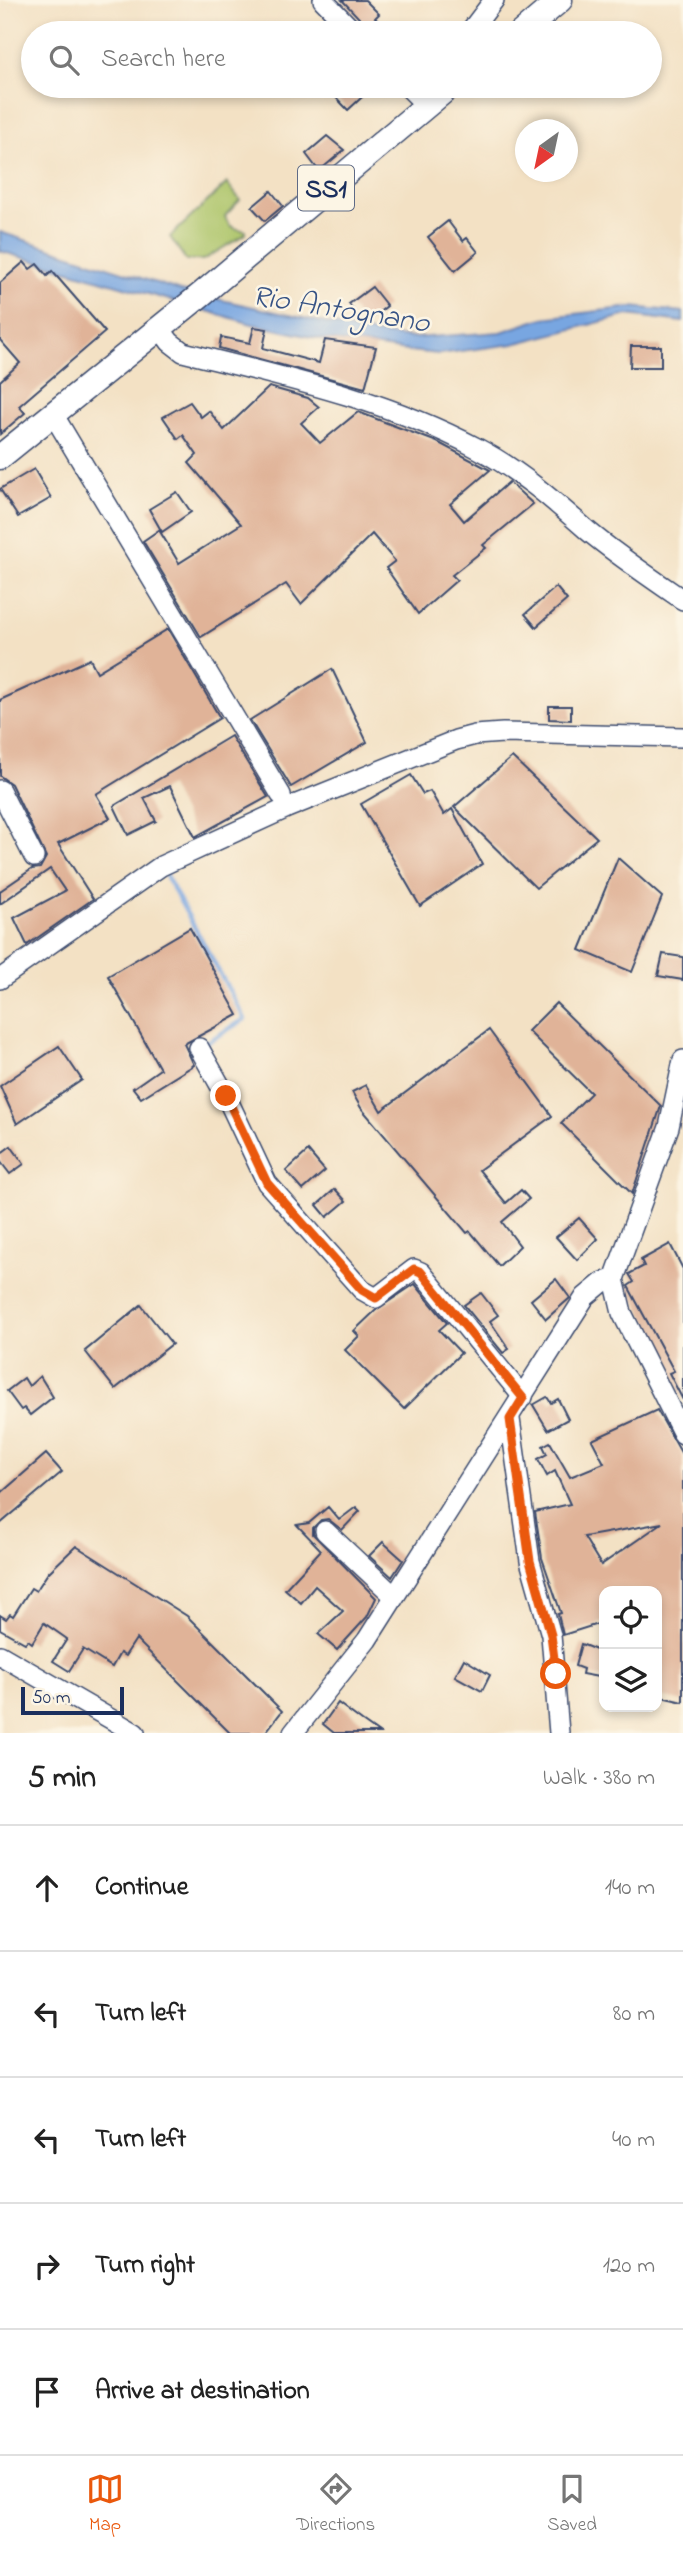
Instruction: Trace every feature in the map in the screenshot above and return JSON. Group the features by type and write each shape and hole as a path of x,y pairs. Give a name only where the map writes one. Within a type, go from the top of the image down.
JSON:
{"main road":[{"path":"535,21 560,0"},
{"name":"SS1","path":"0,457 203,293 431,98"}],"street":[{"path":"323,0 343,21"},
{"path":"475,21 483,4"},
{"path":"163,325 170,342 183,352 335,390 420,422 477,448 551,497 607,546 683,600"},
{"path":"53,414 281,795"},
{"path":"0,979 161,866 287,808 456,740 503,733 683,737"},
{"path":"0,790 34,857"},
{"path":"199,1048 226,1096 267,1183 362,1290 376,1298 406,1273 414,1269 421,1272 523,1398"},
{"path":"683,1059 669,1126 614,1279 622,1313 683,1434"},
{"path":"293,1733 367,1640 510,1419 585,1297 603,1282 614,1279"},
{"path":"510,1419 530,1561 551,1635 559,1733"},
{"path":"325,1531 394,1595"},
{"path":"0,1655 135,1733"}],"green space":[{"path":"227,183 240,200 225,216 231,226 246,231 246,234 203,260 186,260 170,237"}],"water":[{"path":"0,232 181,291 371,333 413,338 501,332 543,318 631,307 683,312 683,322 628,315 513,344 439,354 325,340 252,324 0,251"}],"building":[{"path":"342,0 365,0 379,14 375,18 378,21 361,21"},
{"path":"336,98 361,98 348,110"},
{"path":"327,136 344,150 319,171 306,154"},
{"path":"271,191 283,206 265,221 252,207"},
{"path":"448,221 463,241 467,238 478,252 455,271 428,237"},
{"path":"24,262 30,269 37,264 47,276 52,271 105,332 19,406 25,413 0,434 0,381 20,363 0,340 0,283"},
{"path":"372,287 387,306 364,324 349,304"},
{"path":"254,327 267,329 263,348 319,363 325,340 376,347 365,388 219,348 221,337 250,343"},
{"path":"631,346 661,346 661,367 630,367"},
{"path":"269,387 308,398 319,407 301,423 320,443 358,412 437,442 490,470 450,504 464,521 509,482 533,504 483,545 486,548 452,575 457,580 418,614 386,568 395,561 372,534 301,604 286,584 201,637 143,541 159,530 179,563 241,524 189,463 197,455 183,435 178,439 163,417 190,402 201,417 209,411 224,430"},
{"path":"34,469 51,498 18,517 0,489"},
{"path":"177,492 191,512 162,532 149,509"},
{"path":"556,587 567,600 536,627 525,614"},
{"path":"168,629 220,718 96,794 110,818 58,844 93,899 27,945 14,918 65,891 50,869 0,904 0,891 32,869 40,868 46,857 11,784 0,776 0,700 90,659 97,672"},
{"path":"332,669 367,742 291,787 250,720"},
{"path":"549,706 571,706 571,720 549,719"},
{"path":"231,736 268,797 195,837 170,786 144,798 156,821 128,835 114,806"},
{"path":"512,757 597,838 536,888 454,807"},
{"path":"411,775 423,794 430,791 444,815 452,809 482,864 420,906 361,804"},
{"path":"618,858 662,897 632,972 580,950"},
{"path":"190,928 238,1015 184,1044 194,1065 141,1098 133,1088 160,1069 108,976"},
{"path":"663,954 683,957 683,980 658,976"},
{"path":"556,1003 661,1106 632,1194 561,1123 591,1093 528,1031"},
{"path":"489,1030 552,1116 479,1170 506,1203 521,1190 529,1199 502,1222 520,1246 499,1266 470,1231 467,1233 361,1108 352,1092 366,1085 381,1111"},
{"path":"59,1046 82,1080 17,1124 0,1086"},
{"path":"11,1146 24,1164 10,1174 0,1161 0,1154"},
{"path":"308,1151 325,1171 303,1190 286,1171"},
{"path":"335,1189 346,1201 327,1217 317,1205"},
{"path":"579,1218 598,1239 577,1260 556,1237"},
{"path":"670,1244 683,1269 683,1400 669,1373 674,1371 628,1286 634,1282 629,1274 644,1266 641,1260"},
{"path":"556,1279 570,1298 546,1319 531,1300"},
{"path":"415,1284 447,1323 439,1330 461,1353 404,1409 345,1350 359,1336 354,1331 376,1310"},
{"path":"481,1293 498,1315 490,1321 509,1349 503,1353 464,1305"},
{"path":"141,1305 172,1344 115,1389 85,1351"},
{"path":"40,1376 53,1397 30,1415 24,1408 21,1410 7,1391 24,1378 29,1386"},
{"path":"547,1397 551,1403 558,1399 568,1419 548,1430 533,1405"},
{"path":"657,1410 683,1456 683,1702 662,1697 662,1586 599,1586 599,1624 563,1635 558,1614 561,1613 542,1558 535,1512 570,1504 555,1471 547,1476 538,1459 547,1454 543,1446 550,1442 570,1477 604,1463 592,1440","holes":["662,1523 601,1565 584,1537"]},
{"path":"46,1454 62,1472 0,1524 0,1494"},
{"path":"328,1507 339,1520 356,1507 360,1511 342,1530 328,1519 321,1520 313,1528 313,1534 376,1598 367,1617 337,1650 318,1634 343,1611 315,1586 301,1603 285,1589 321,1550 297,1525 309,1523"},
{"path":"383,1542 403,1560 392,1577 369,1556"},
{"path":"76,1546 187,1616 282,1711 265,1733 230,1733 136,1639 125,1656 120,1653 112,1667 83,1649 69,1671 53,1661 67,1639 44,1623 32,1643 28,1640 25,1643 0,1629 0,1615 6,1619 10,1614 13,1616 31,1588 36,1591 48,1573"},
{"path":"581,1644 599,1651 599,1677 582,1674 583,1669 575,1666"},
{"path":"464,1659 490,1675 482,1691 455,1676"},
{"path":"338,1703 379,1733 334,1733 323,1724"}],"waterway":[{"path":"164,872 245,1019 204,1044"}],"route":[{"path":"226,1096 267,1183 362,1290 370,1297 376,1298 406,1273 414,1269 421,1272 523,1398 510,1419 530,1561 551,1635 556,1674"}],"water label":[{"name":"Rio Antognano","path":"341,308"}]}
